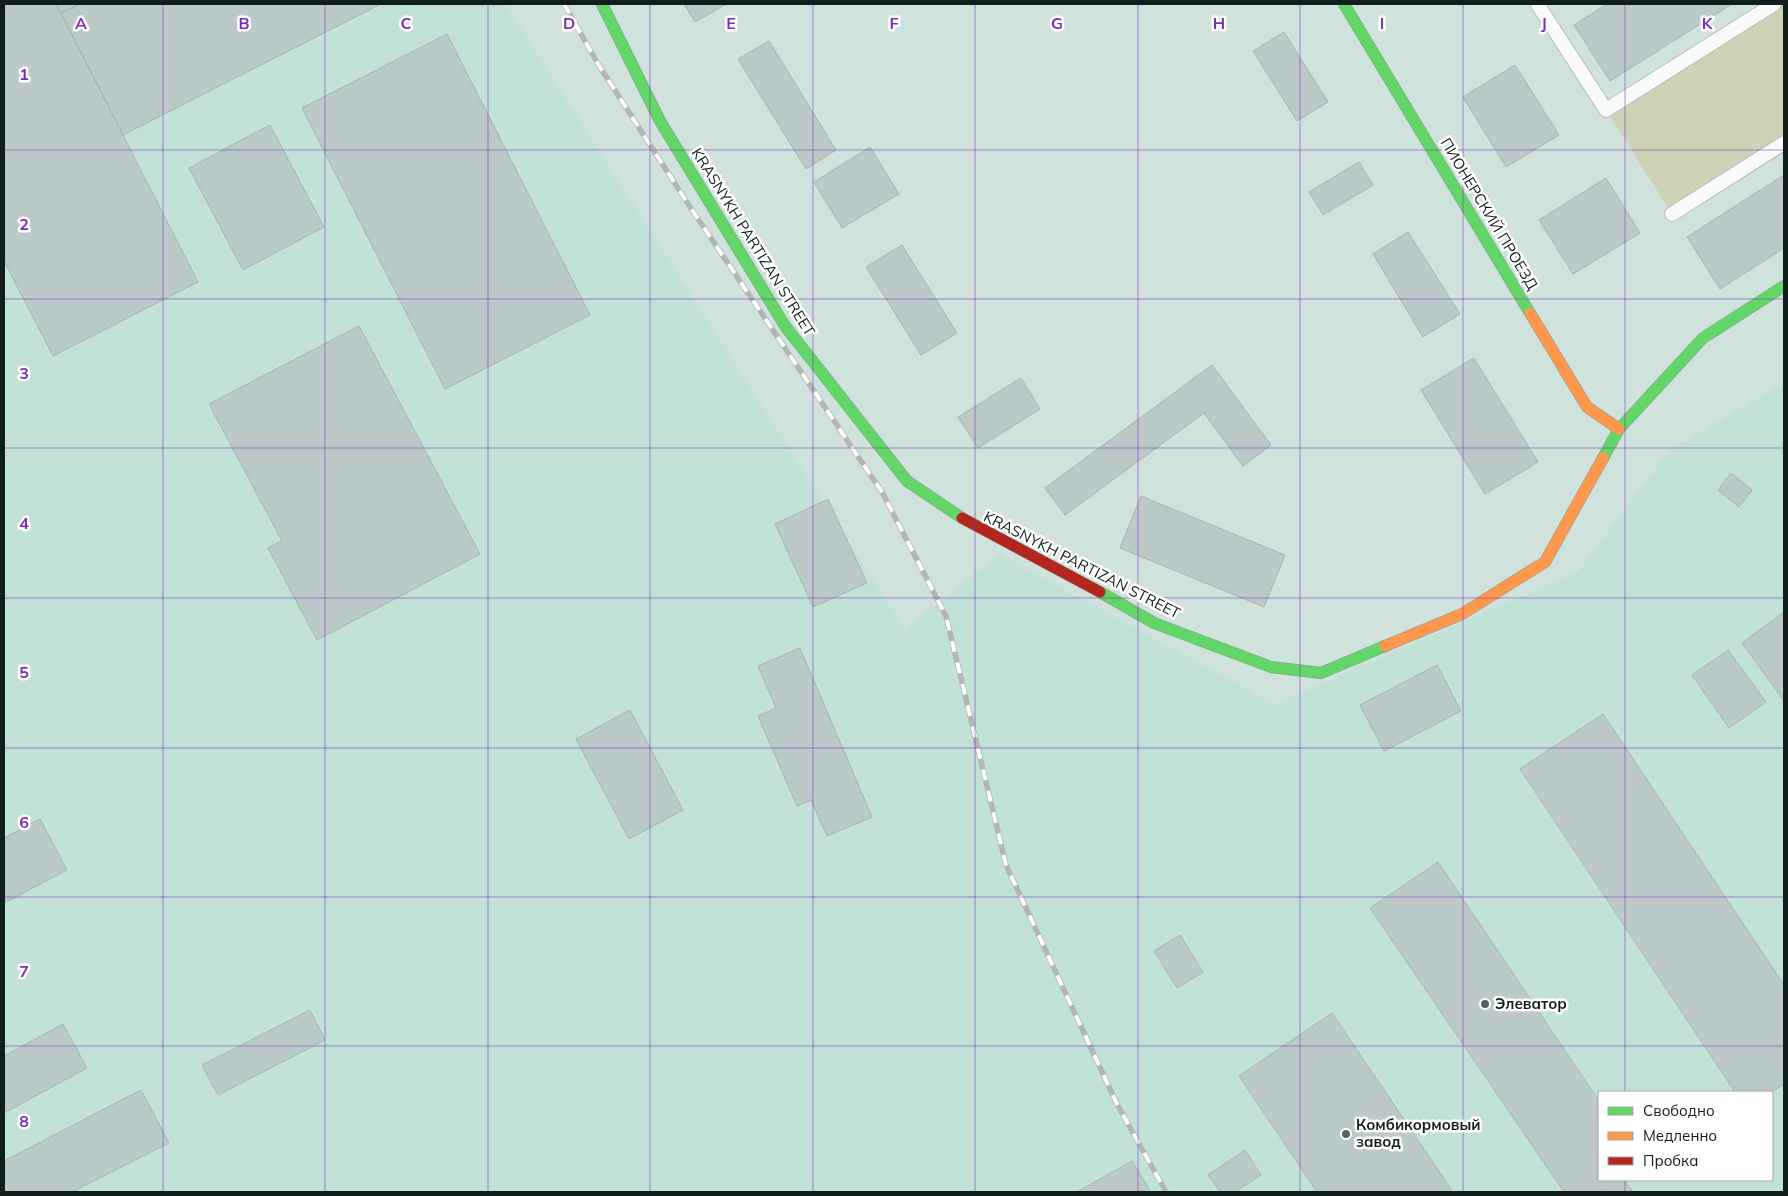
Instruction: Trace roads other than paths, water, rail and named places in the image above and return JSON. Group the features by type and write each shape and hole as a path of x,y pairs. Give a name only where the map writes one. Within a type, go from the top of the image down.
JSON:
{"street":[{"name":"KRASNYKH PARTIZAN STREET","path":"602,4 660,121 785,326 907,481 968,523 1073,577 1154,623 1271,668 1321,673 1462,614 1545,562 1619,429 1702,338 1784,286"},
{"name":"ПИОНЕРСКИЙ ПРОЕЗД","path":"1344,4 1556,352 1587,407 1619,429"}],"lane":[{"path":"1540,4 1538,4 1606,110 1774,4"},
{"path":"1672,214 1784,143"}],"railway":[{"path":"564,4 598,64 690,207 882,492 946,616 1006,865 1117,1104 1166,1192"}],"place":[{"name":"Элеватор","path":"1485,1004"},
{"name":"Комбикормовый завод","path":"1346,1134"}]}
